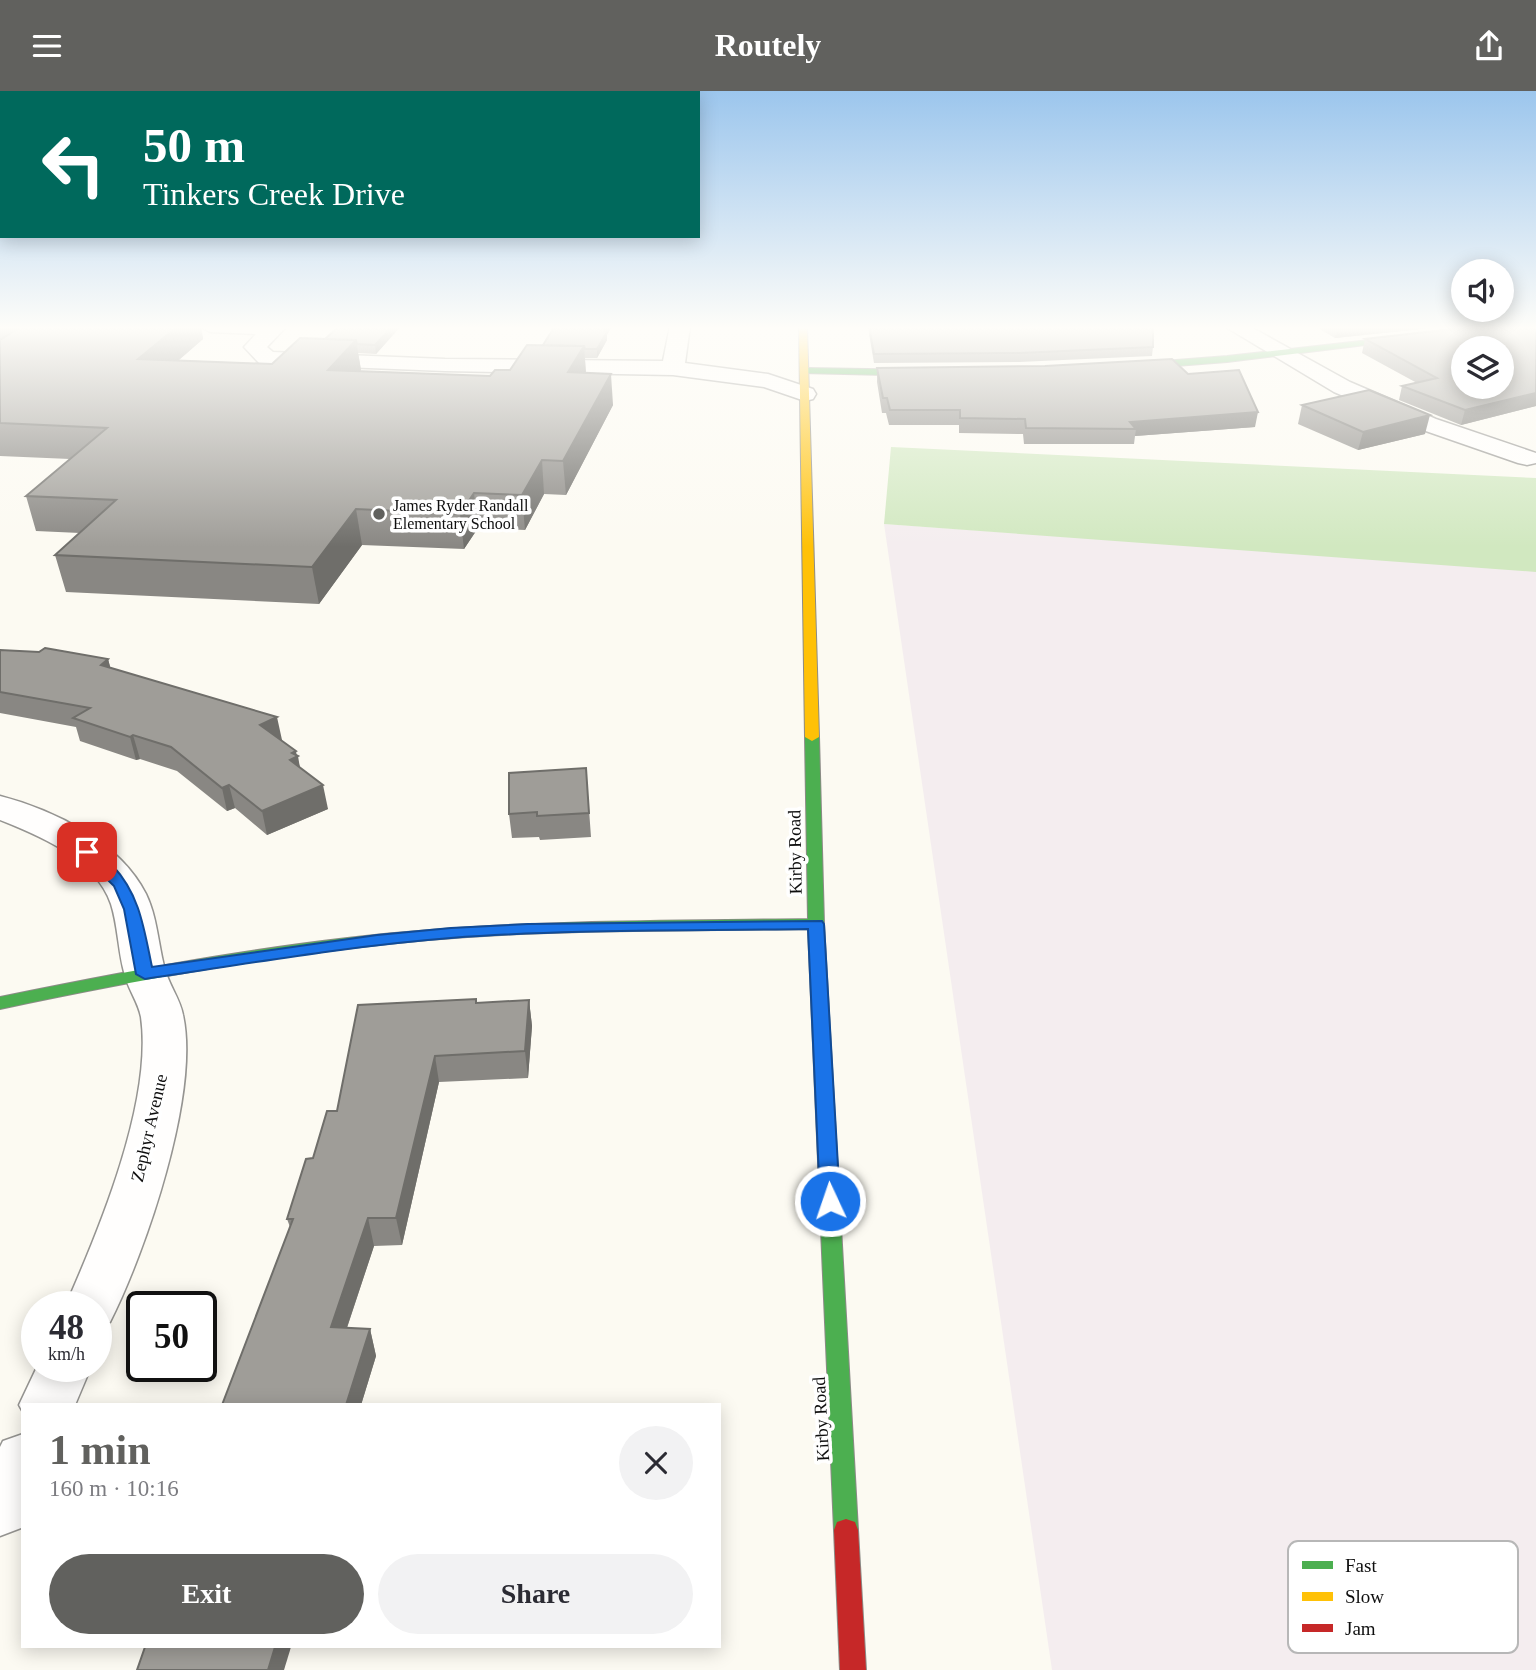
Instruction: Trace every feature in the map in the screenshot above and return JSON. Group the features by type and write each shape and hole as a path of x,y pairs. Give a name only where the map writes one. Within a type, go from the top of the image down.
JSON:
{"main road":[{"name":"Kirby Road","path":"805,400 816,924 853,1670"},
{"path":"0,1003 145,974 377,940 528,929 816,924"}],"street":[{"path":"1370,400 1428,424 1527,459"},
{"name":"Zephyr Avenue","path":"0,807 35,821 73,842 101,862 121,884 132,909 145,974 162,1015 164,1065 135,1189 98,1291"},
{"path":"48,1403 57,1382"},
{"path":"0,1509 21,1463"}],"shaded area":[{"path":"884,524 1536,569 1536,1670 1052,1670"}],"green space":[{"path":"891,447 1536,478 1536,572 884,524"}],"building":[{"path":"0,400 597,400 563,461 542,460 522,495 474,493 460,514 356,509 312,567 55,555 116,500 26,496 107,428 0,423"},
{"path":"887,400 1252,400 1258,412 1130,422 1136,429 1026,428 1025,419 960,418 960,410 890,410"},
{"path":"1326,400 1393,400 1430,415 1363,432 1302,405"},
{"path":"1438,400 1508,400 1465,410"},
{"path":"45,648 108,659 101,665 277,717 260,725 296,751 292,753 298,756 290,760 323,785 262,811 229,785 222,788 171,747 73,718 90,708 0,692 0,650 39,652"},
{"path":"586,768 589,813 537,816 537,812 509,814 509,773"},
{"path":"476,999 476,1003 529,1000 525,1051 435,1056 396,1218 368,1218 331,1327 370,1329 347,1403 223,1403 293,1219 287,1219 306,1159 313,1158 327,1111 337,1111 358,1005"},
{"path":"145,1648 275,1648 268,1670 137,1670"}],"traffic: fast":[{"path":"812,737 816,924 846,1530"},
{"path":"0,1003 188,967 376,940 486,931 816,924"}],"traffic: slow":[{"path":"805,400 812,737"}],"traffic: jam":[{"path":"846,1530 853,1670"}],"place":[{"name":"James Ryder Randall Elementary School","path":"379,514"}],"route":[{"path":"87,852 101,862 121,884 132,909 145,974 377,940 451,933 528,929 816,924 830,1201"}]}
